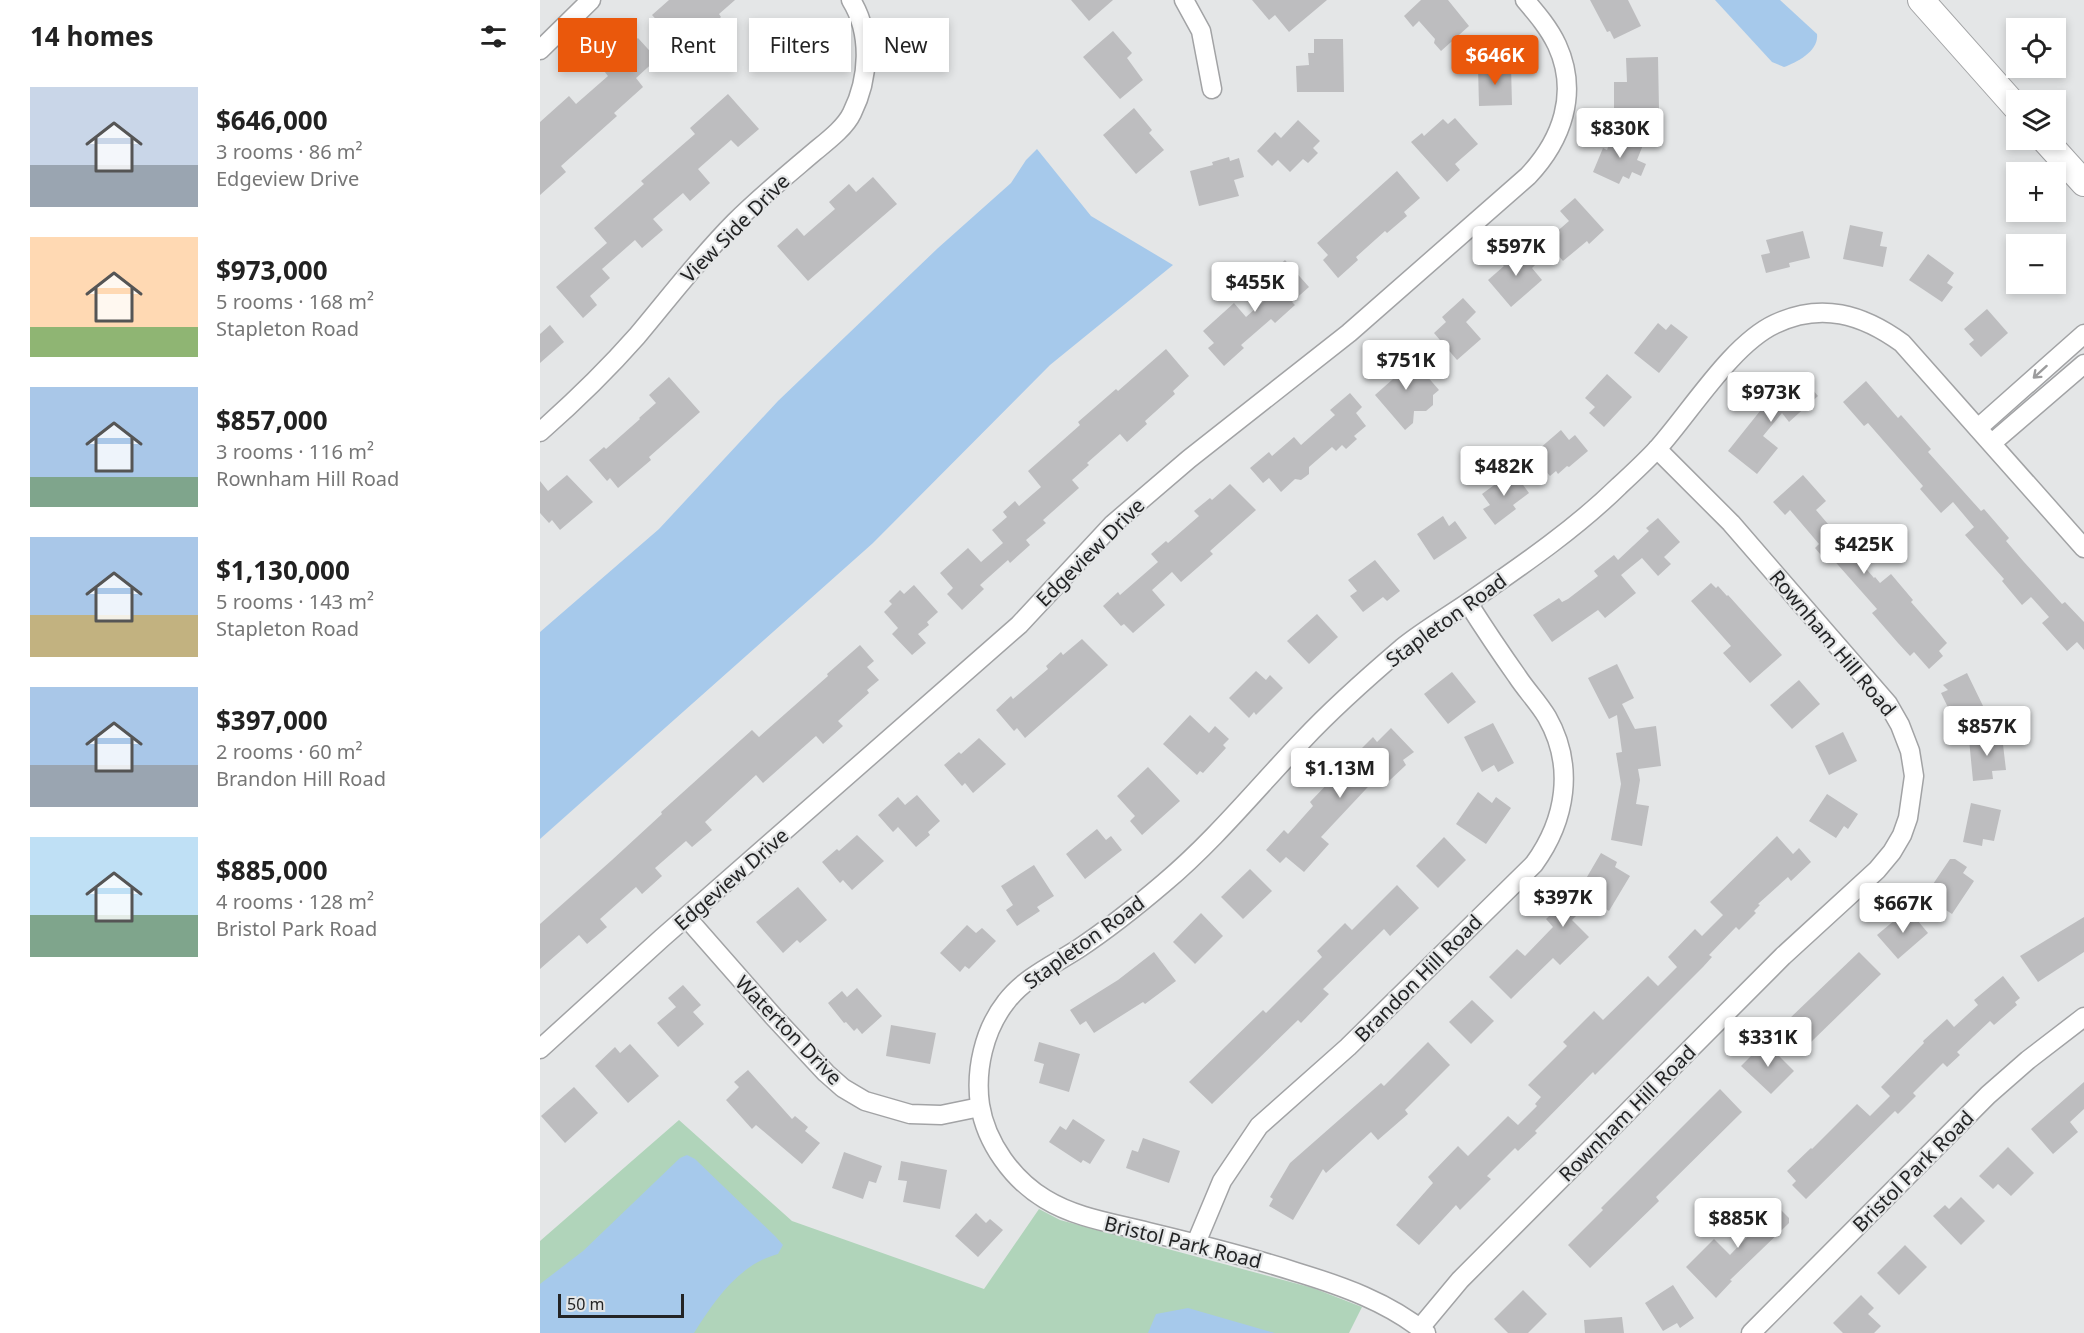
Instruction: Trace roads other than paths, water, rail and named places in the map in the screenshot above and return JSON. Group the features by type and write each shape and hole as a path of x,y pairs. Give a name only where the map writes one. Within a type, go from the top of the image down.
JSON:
{"main road":[{"path":"1922,0 2006,96"},
{"path":"2054,150 2084,183"}],"street":[{"path":"540,50 591,0"},
{"name":"View Side Drive","path":"540,432 605,371 735,222 827,141 851,116 861,91 866,62 865,39 858,11 851,0"},
{"path":"1184,0 1202,31 1212,90"},
{"name":"Edgeview Drive","path":"540,1049 1019,625 1113,524 1189,459 1349,333 1528,176 1545,158 1562,124 1565,107 1564,67 1557,45 1546,25 1525,0"},
{"name":"Stapleton Road","path":"980,1107 982,1055 988,1032 1005,1003 1016,990 1041,971 1092,939 1165,882 1226,823 1328,715 1405,646 1536,556 1609,496 1657,449 1753,337 1775,324 1818,312 1846,315 1868,322 1886,331 1902,343 1978,428"},
{"path":"2084,334 1978,428 2084,548"},
{"path":"1992,443 2082,366 2063,352"},
{"name":"Rownham Hill Road","path":"1423,1330 1460,1280 1783,956 1877,870 1892,852 1902,835 1908,818 1914,776 1910,752 1900,724 1888,704 1731,523 1657,449"},
{"name":"Brandon Hill Road","path":"1196,1243 1222,1181 1259,1126 1348,1047 1534,864 1555,828 1562,806 1565,770 1557,740 1539,705 1518,678 1468,603"},
{"name":"Waterton Drive","path":"687,918 773,1016 843,1088 865,1101 910,1114 941,1115 980,1107"},
{"name":"Bristol Park Road","path":"1750,1333 1988,1095 2028,1060 2084,1017"},
{"name":"Bristol Park Road","path":"980,1107 991,1137 1012,1171 1026,1186 1048,1202 1102,1222 1248,1256 1345,1287 1374,1300 1423,1330"}],"water":[{"path":"1715,0 1780,0 1817,34 1815,46 1801,59 1784,67 1772,62"},
{"path":"1037,149 1091,216 1173,265 1050,365 873,543 540,839 540,632 659,529 778,401 938,248 1011,183 1026,160"},
{"path":"687,1155 695,1159 775,1236 783,1245 778,1254 751,1266 739,1275 719,1296 694,1333 540,1333 540,1284 583,1251 680,1158"},
{"path":"1188,1308 1275,1333 1148,1333 1156,1314"}]}
